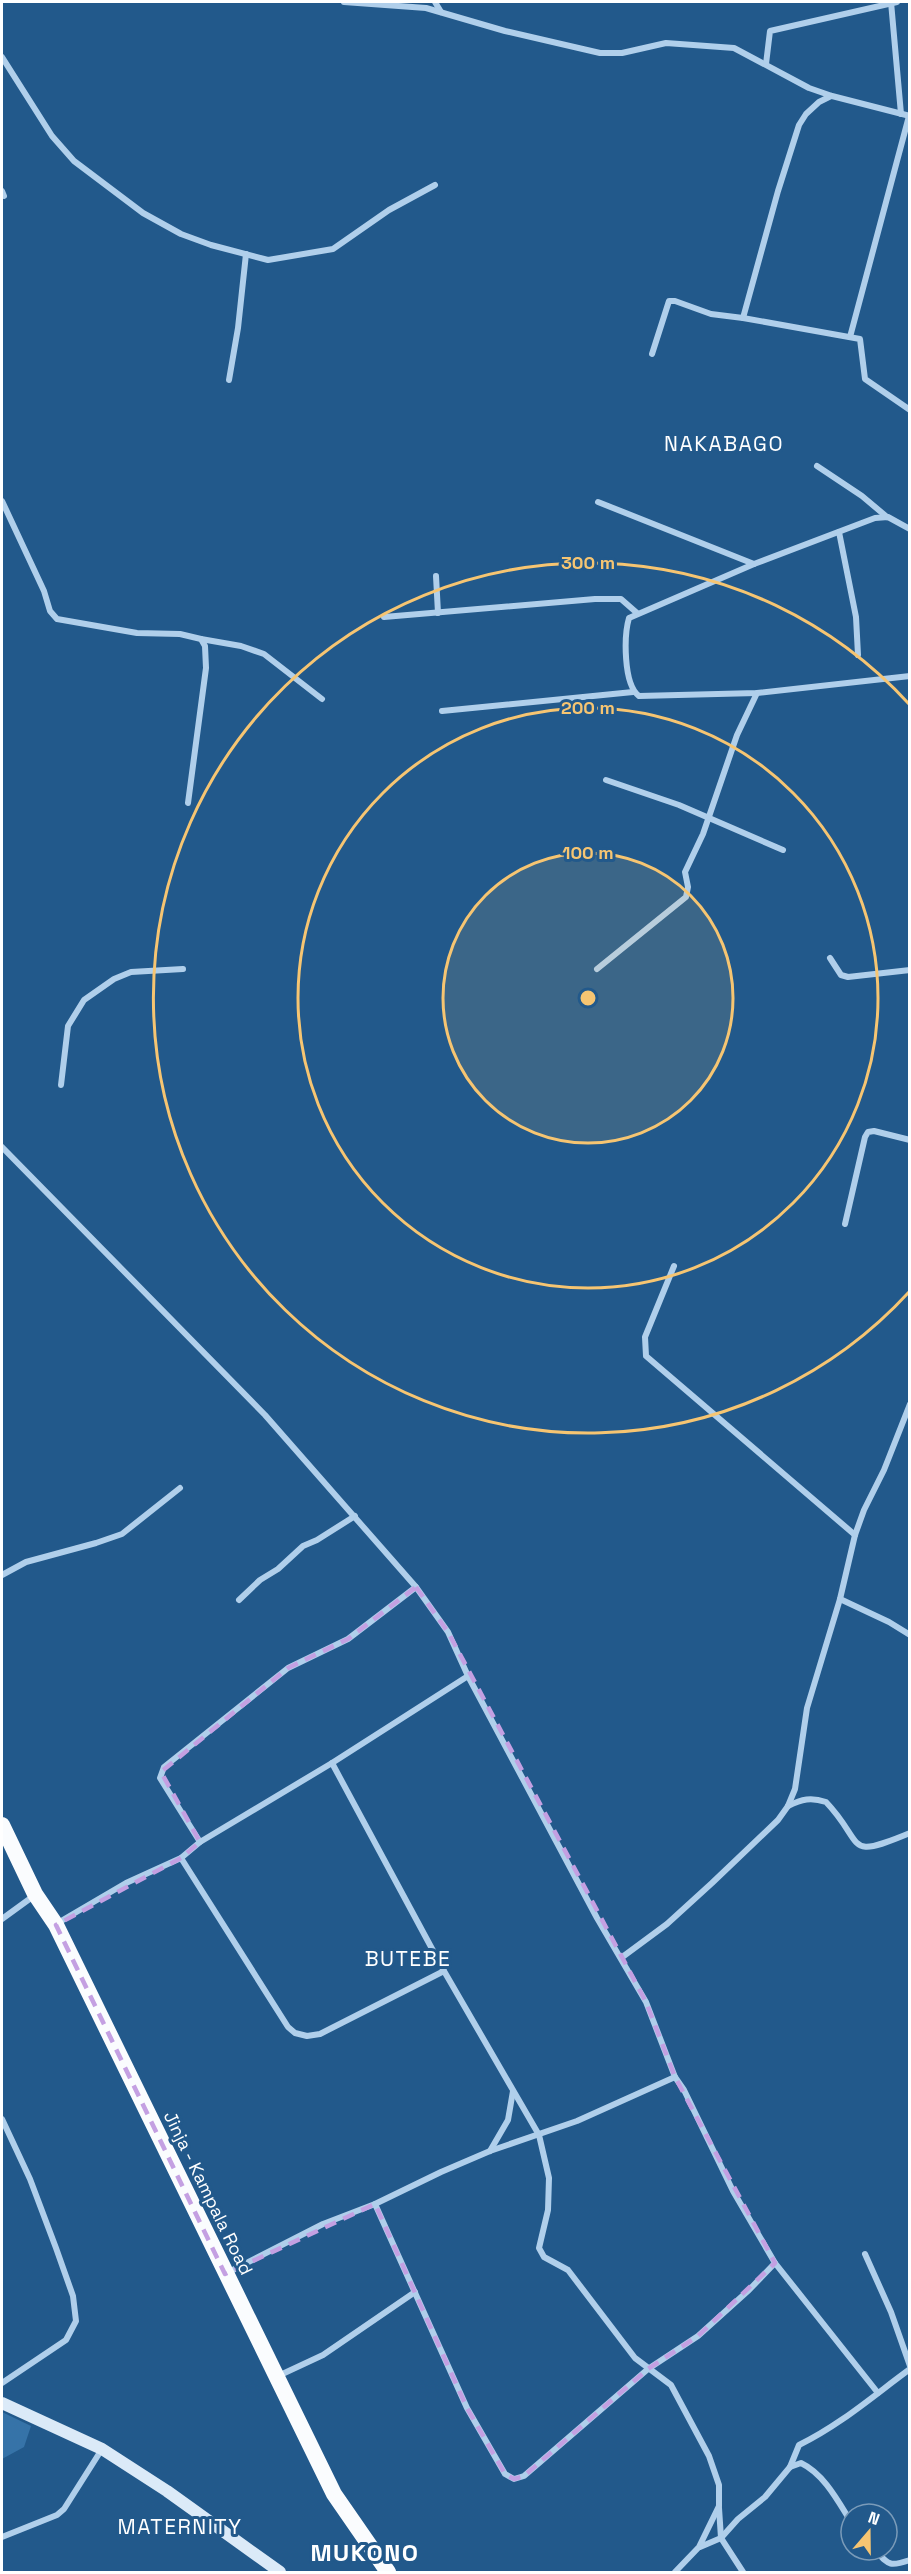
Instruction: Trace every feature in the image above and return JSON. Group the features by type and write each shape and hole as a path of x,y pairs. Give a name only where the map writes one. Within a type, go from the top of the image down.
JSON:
{"highway":[{"name":"Jinja - Kampala Road","path":"2,1825 35,1894 56,1925 334,2494 388,2572"}],"main road":[{"path":"2,2403 102,2449 167,2491 280,2572"}],"street":[{"path":"344,2 412,6 600,53 622,53 666,43 734,48 809,88 909,116 850,337"},
{"path":"435,2 441,12"},
{"path":"766,64 770,31 893,2 901,114"},
{"path":"2,60 51,136 74,161 143,213 162,224 191,237 268,261 333,249 389,210 435,185"},
{"path":"743,318 799,125 806,114 819,102 832,96"},
{"path":"229,380 238,328 246,254"},
{"path":"652,354 669,301 711,314 860,339 865,379 909,410"},
{"path":"817,466 888,517 909,529"},
{"path":"2,501 44,591 50,611 57,619 137,633 180,634 241,646 264,654 321,699"},
{"path":"598,502 754,564"},
{"path":"888,517 875,518 754,564 629,618 625,636 628,676 633,692 639,696 662,697 757,693 909,676"},
{"path":"839,532 856,617 858,655"},
{"path":"436,576 438,613"},
{"path":"384,617 595,599 621,599 637,614"},
{"path":"188,803 206,668 205,646 201,639"},
{"path":"442,711 633,692"},
{"path":"597,969 686,897 688,887 685,872 709,819 737,735 757,693"},
{"path":"606,780 679,805 783,850"},
{"path":"830,958 842,975 848,977 909,970"},
{"path":"61,1085 68,1026 84,1000 114,979 131,972 183,969"},
{"path":"845,1224 868,1132 874,1131 909,1140"},
{"path":"2,1147 265,1415 416,1587 448,1632 468,1676 646,2002 675,2077 684,2090 733,2191 775,2263 878,2393"},
{"path":"674,1266 645,1337 646,1356 855,1536"},
{"path":"621,1958 667,1924 778,1820 788,1806 795,1790 807,1708 840,1599 855,1536 864,1510 885,1470 909,1404"},
{"path":"2,1575 26,1562 122,1534 180,1488"},
{"path":"239,1600 303,1546 355,1516"},
{"path":"200,1842 160,1778 164,1767 288,1668 348,1639 416,1587"},
{"path":"840,1599 889,1622 909,1635"},
{"path":"56,1925 126,1883 181,1858 200,1842 332,1763 468,1676"},
{"path":"332,1763 444,1971 539,2135 549,2178 548,2210 539,2248 544,2257 568,2270 576,2279 635,2358 671,2385 708,2456 719,2484 718,2506 721,2538 743,2572"},
{"path":"788,1806 810,1798 826,1802 855,1843 863,1848 872,1848 909,1833"},
{"path":"181,1858 268,1999 295,2033 307,2036 320,2034 444,1971"},
{"path":"2,1919 35,1894"},
{"path":"225,2274 323,2224 375,2204 490,2151 539,2135 640,2094 675,2077"},
{"path":"490,2151 508,2120 513,2091"},
{"path":"2,2119 30,2179 56,2248 73,2296 76,2321 66,2340 2,2383"},
{"path":"375,2204 467,2408 488,2449 510,2478 524,2475 648,2369 698,2336 775,2263"},
{"path":"699,2547 721,2538 738,2519 765,2497 790,2467 799,2445 822,2434 909,2367 891,2312 865,2253"},
{"path":"276,2377 323,2355 415,2292"},
{"path":"2,2537 57,2515 64,2509 102,2449"},
{"path":"790,2467 801,2463 811,2468 839,2502"},
{"path":"675,2572 699,2547 718,2506"},
{"path":"884,2562 895,2565 909,2560"}],"highlighted area":[{"path":"416,1587 448,1632 646,2002 675,2077 775,2263 698,2336 648,2369 524,2476 514,2479 505,2474 467,2408 375,2204 225,2274 56,1925 181,1858 200,1842 161,1772 288,1668 348,1639"}],"shaded area":[{"path":"2,2412 31,2426 24,2447 2,2459"}],"district":[{"name":"NAKABAGO","path":"724,444"},
{"name":"BUTEBE","path":"408,1959"},
{"name":"MATERNITY","path":"180,2527"},
{"name":"MUKONO","path":"365,2553"}]}
